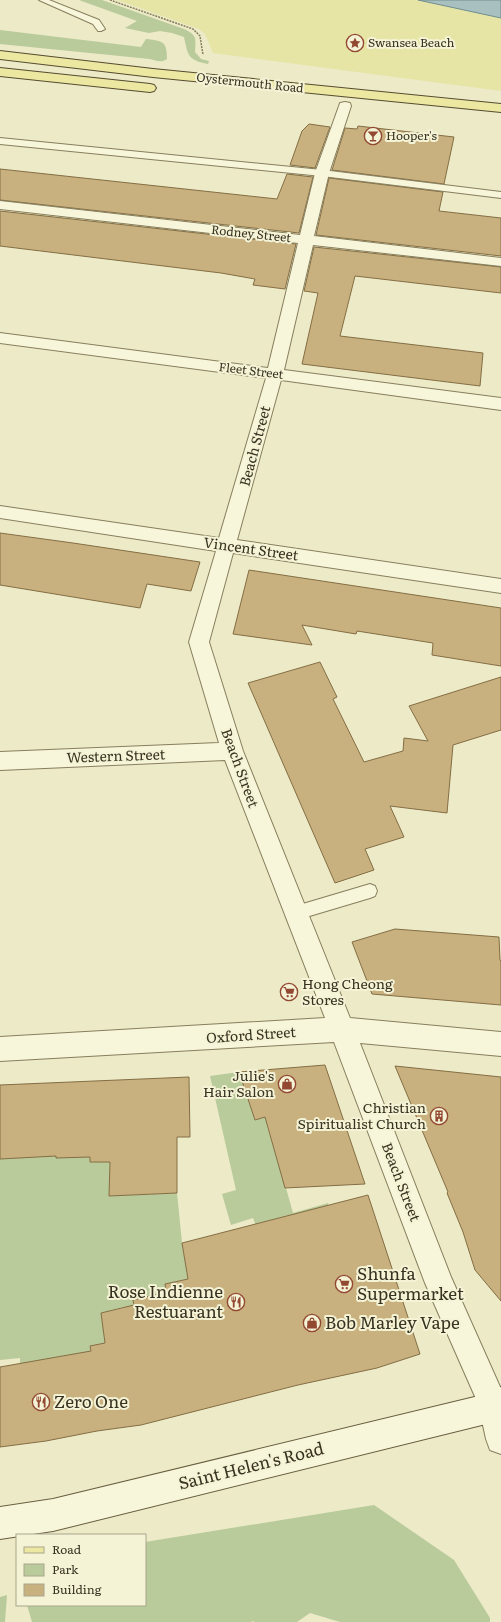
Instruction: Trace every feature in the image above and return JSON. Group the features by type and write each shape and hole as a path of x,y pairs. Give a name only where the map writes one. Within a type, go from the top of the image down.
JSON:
{"main road":[{"name":"Oystermouth Road","path":"0,55 153,73 501,108"},
{"path":"0,72 162,89"},
{"path":"329,104 360,107"}],"street":[{"name":"Beach Street","path":"345,106 322,174 305,240 275,374 199,642 232,751 342,1029 440,1283 498,1405 501,1439"},
{"name":"Rodney Street","path":"0,205 501,262"},
{"name":"Fleet Street","path":"0,338 501,404"},
{"name":"Vincent Street","path":"0,512 501,586"},
{"name":"Western Street","path":"0,760 232,751"},
{"name":"Oxford Street","path":"0,1049 342,1029 501,1044"},
{"name":"Saint Helen's Road","path":"0,1523 53,1515 498,1405"}],"lane":[{"path":"42,0 96,22 101,29"},
{"path":"0,140 322,174 501,195"},
{"path":"296,913 370,891"}],"path":[{"path":"110,0 193,29 200,36 202,54 209,57"}],"green space":[{"path":"79,0 102,0 184,29 193,35 195,38 195,52 201,59 209,61 208,64 196,61 190,56 184,37 160,31 149,33 125,28 137,21"},
{"path":"0,30 141,47 146,39 156,40 165,45 167,59 159,61 0,44"},
{"path":"239,1072 255,1120 286,1110 289,1119 267,1126 273,1145 295,1138 286,1188 293,1213 328,1203 337,1230 256,1226 253,1218 231,1225 222,1194 236,1190 210,1076"},
{"path":"92,1131 90,1162 110,1162 109,1196 177,1193 182,1243 188,1279 165,1284 174,1340 158,1294 133,1300 141,1359 124,1307 101,1313 105,1343 90,1346 91,1353 20,1366 20,1358 0,1360 0,1159 16,1158 57,1134 56,1158 78,1157"},
{"path":"374,1505 454,1560 490,1618 490,1622 340,1622 310,1613 297,1622 32,1622 27,1606 146,1606 146,1542"},
{"path":"7,1595 5,1622 0,1622 0,1597"}],"sand":[{"name":"Swansea Beach","path":"117,0 418,0 501,18 501,91 213,53 205,34 199,29"}],"water":[{"path":"418,0 501,0 501,18"}],"building":[{"path":"309,124 330,127 315,168 290,165 302,131"},
{"path":"358,126 454,137 444,184 332,170 345,128 357,129"},
{"path":"0,169 277,199 287,174 313,177 299,233 0,200"},
{"path":"329,178 443,192 439,211 501,218 501,256 316,235"},
{"path":"0,211 296,244 285,289 253,285 255,279 221,273 0,246"},
{"path":"314,247 501,267 501,293 355,276 340,336 483,353 480,386 302,364 318,293 304,291"},
{"path":"0,533 200,562 191,591 147,584 140,608 0,585"},
{"path":"249,570 501,608 501,666 432,655 433,643 357,631 356,634 302,625 312,645 233,634"},
{"path":"320,662 337,697 333,699 364,762 403,751 404,738 428,741 409,706 501,677 501,730 453,745 447,813 390,806 404,837 365,849 374,870 335,883 248,683"},
{"path":"395,929 499,937 501,961 501,1005 372,994 352,942"},
{"path":"325,1065 365,1184 285,1188 265,1117 255,1120 239,1072"},
{"path":"395,1066 501,1077 501,1301 475,1270 463,1232 447,1193 448,1192"},
{"path":"189,1077 190,1137 177,1137 177,1193 109,1196 110,1162 90,1162 90,1157 56,1158 56,1156 0,1159 0,1085"},
{"path":"368,1195 420,1354 377,1368 298,1385 141,1425 0,1447 0,1367 91,1351 90,1346 105,1343 101,1313 134,1305 133,1300 166,1292 165,1284 188,1279 182,1243"}],"place":[{"name":"Swansea Beach","path":"355,43"},
{"name":"Hooper's","path":"373,136"},
{"name":"Hong Cheong Stores","path":"289,992"},
{"name":"Julie's Hair Salon","path":"287,1084"},
{"name":"Christian Spiritualist Church","path":"439,1116"},
{"name":"Shunfa Supermarket","path":"344,1284"},
{"name":"Rose Indienne Restuarant","path":"236,1302"},
{"name":"Bob Marley Vape","path":"312,1323"},
{"name":"Zero One","path":"41,1402"}]}
